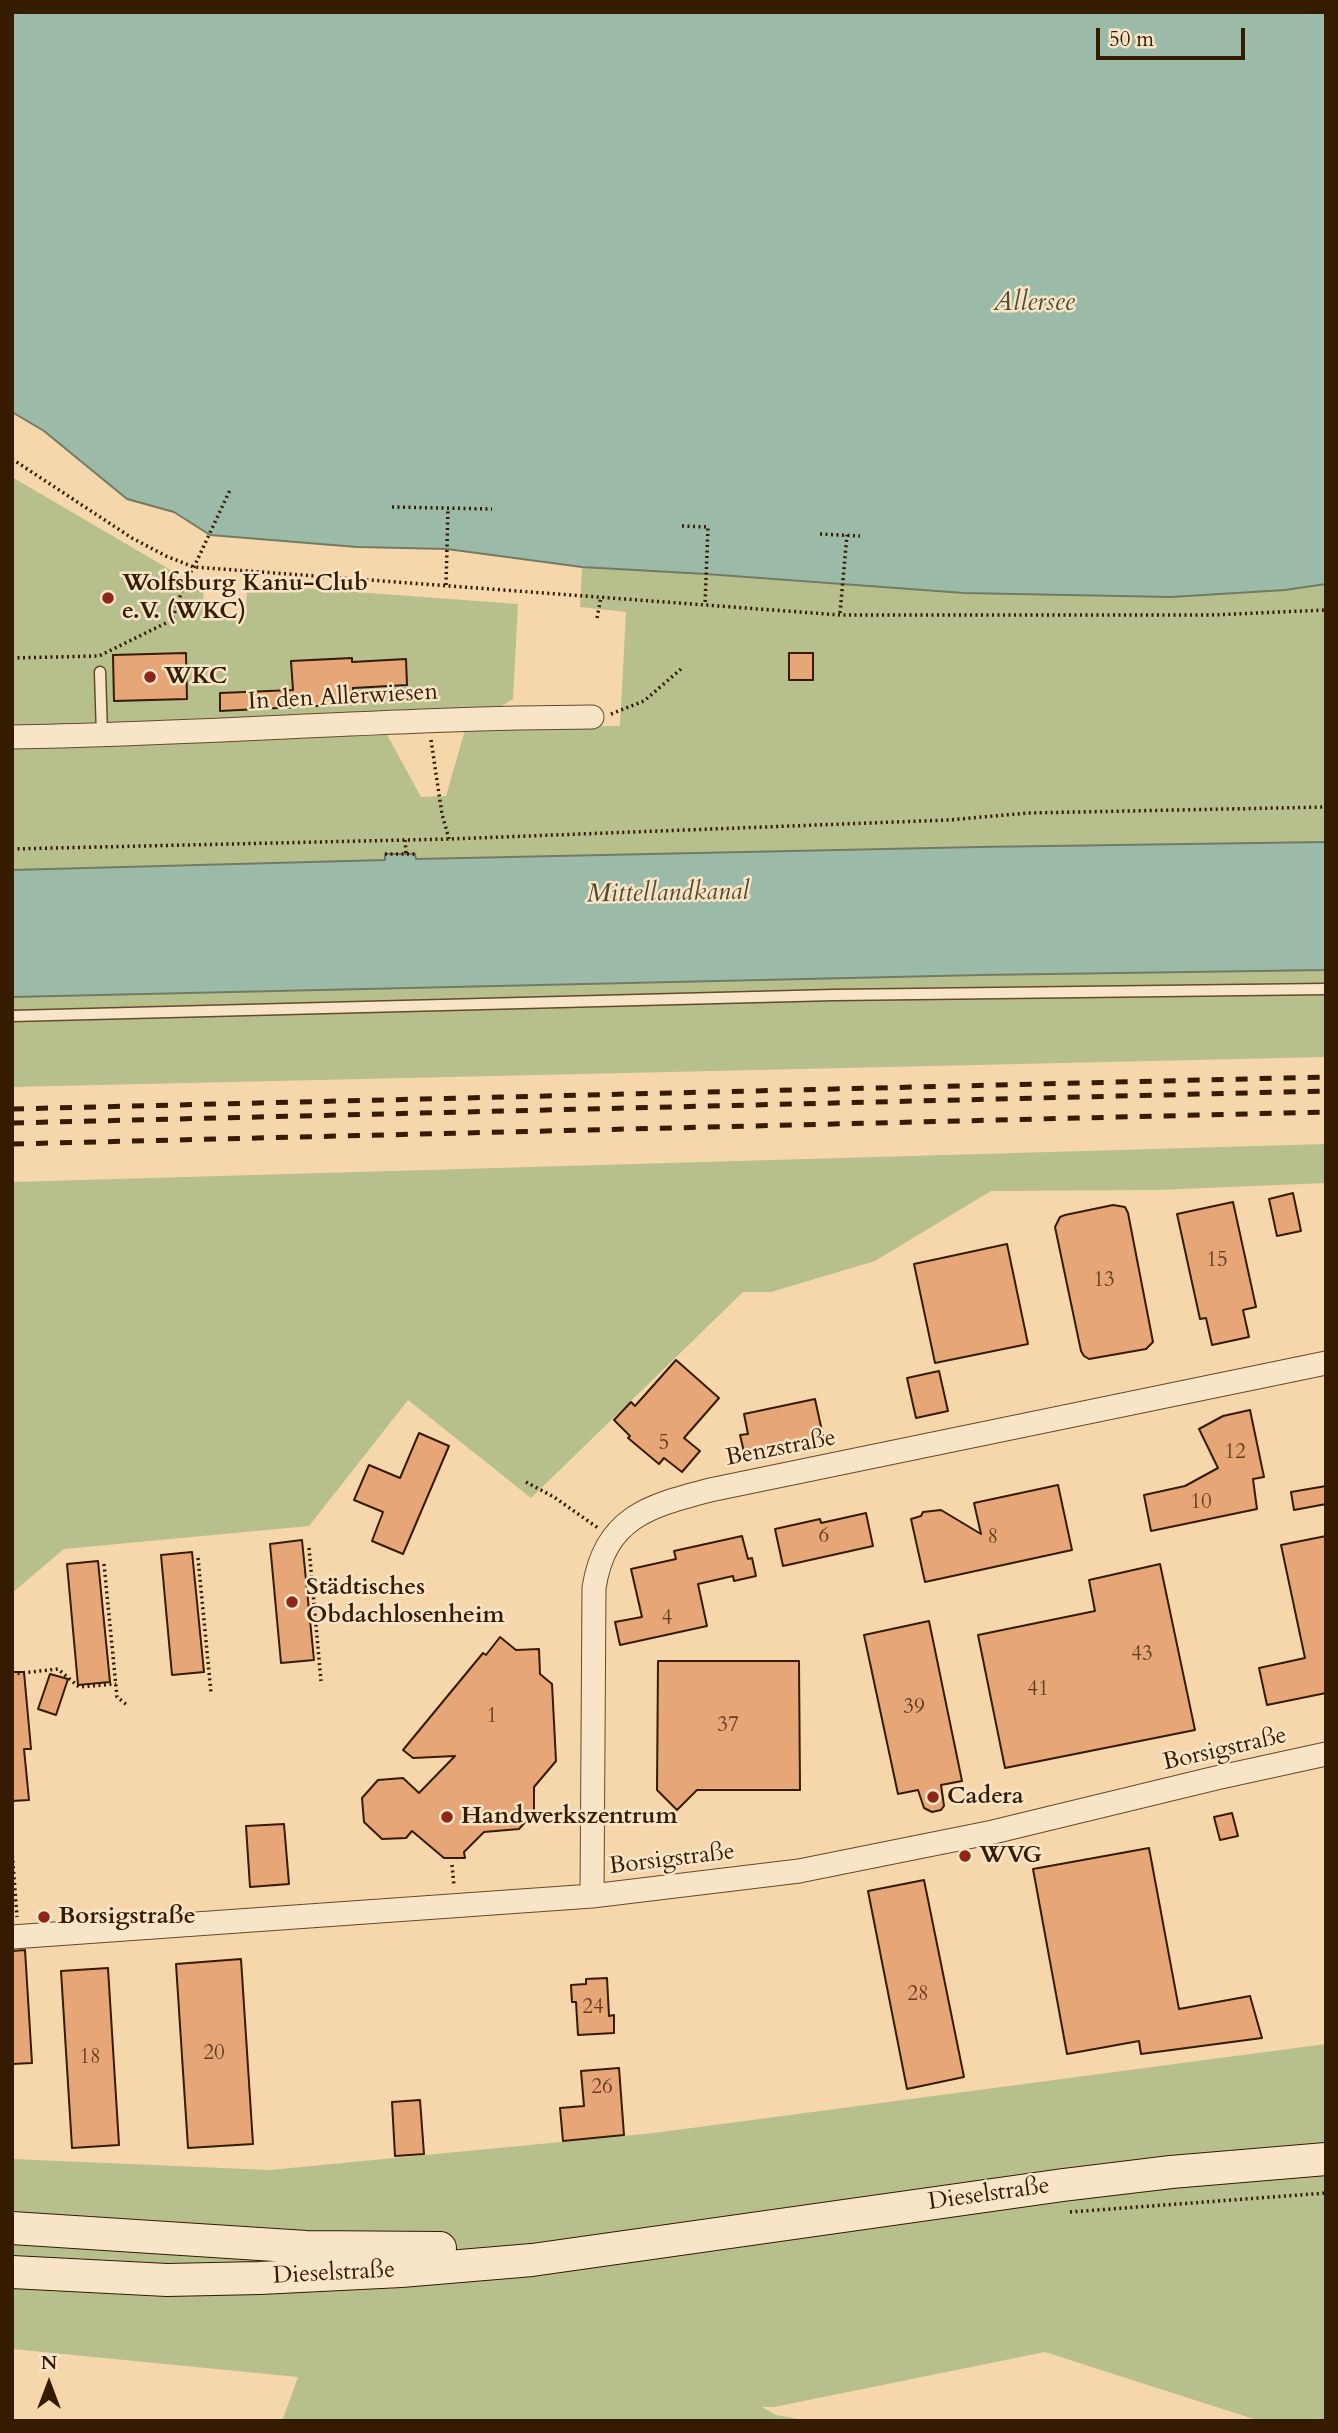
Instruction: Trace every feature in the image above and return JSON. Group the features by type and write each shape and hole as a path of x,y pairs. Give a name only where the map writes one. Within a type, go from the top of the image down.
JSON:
{"main road":[{"name":"Dieselstraße","path":"12,2272 167,2280 273,2278 532,2260 1063,2185 1171,2172 1326,2160"},
{"name":"Dieselstraße","path":"12,2228 293,2246 401,2249 654,2242"}],"street":[{"name":"In den Allerwiesen","path":"12,737 102,736 429,721 592,717"},
{"name":"Benzstraße","path":"592,1896 592,1610 597,1570 603,1552 611,1538 639,1513 699,1493 1326,1363"},
{"name":"Borsigstraße","path":"16,1936 652,1890 824,1866 993,1832 1326,1754"}],"lane":[{"path":"100,672 102,736"},
{"path":"12,1016 834,995 1326,989"}],"path":[{"path":"12,467 14,460 132,538 194,567 840,615 1211,615 1326,610"},
{"path":"12,658 99,656 172,620 186,579 230,490"},
{"path":"392,507 492,509"},
{"path":"446,585 448,508"},
{"path":"682,526 708,527 705,605"},
{"path":"820,534 860,536"},
{"path":"840,615 847,536"},
{"path":"597,618 601,597"},
{"path":"592,717 618,713 644,701 681,668"},
{"path":"429,721 442,814 449,839"},
{"path":"12,849 449,839 948,820 1028,813 1326,807"},
{"path":"405,840 406,854"},
{"path":"385,854 415,854"},
{"path":"526,1482 580,1514 611,1538"},
{"path":"309,1548 321,1681"},
{"path":"198,1558 211,1693"},
{"path":"104,1564 117,1697 127,1705"},
{"path":"12,1674 58,1669 79,1687 116,1684"},
{"path":"12,1850 16,1936"}],"green space":[{"path":"12,477 186,579 203,580 204,615 246,617 247,584 518,604 513,699 467,728 620,726 626,612 580,607 582,567 1038,595 1174,596 1286,590 1326,584 1326,842 415,859 414,854 385,854 385,860 12,870","holes":["465,730 446,796 421,797 386,733"]},
{"path":"1326,970 1326,1057 12,1087 12,997"},
{"path":"1326,1144 1326,1183 1159,1190 991,1191 875,1261 771,1292 743,1292 531,1498 408,1400 309,1526 64,1549 12,1593 12,1182"},
{"path":"1326,2044 1326,2421 1260,2421 1045,2352 774,2407 762,2407 776,2415 808,2421 282,2421 298,2377 12,2349 12,2159 270,2170 654,2133"}],"water":[{"name":"Allersee","path":"12,12 1326,12 1326,584 1285,590 1171,597 964,593 582,567 447,549 357,547 210,535 174,512 127,499 44,431 12,412"},
{"name":"Mittellandkanal","path":"1326,842 1326,970 12,997 12,870 385,860 385,854 415,854 416,859"}],"building":[{"name":"WKC","path":"186,653 187,699 114,701 113,655"},
{"path":"789,653 813,653 813,680 789,680"},
{"path":"352,658 352,662 406,659 407,685 353,688 354,704 220,711 220,693 293,690 291,661"},
{"path":"1293,1193 1301,1231 1277,1236 1269,1199"},
{"path":"1233,1202 1256,1307 1243,1310 1249,1337 1212,1345 1206,1318 1200,1319 1177,1214"},
{"path":"1113,1205 1125,1207 1128,1213 1153,1342 1146,1349 1089,1359 1081,1351 1055,1227 1060,1217 1065,1215"},
{"path":"1007,1244 1028,1344 935,1363 914,1264"},
{"path":"676,1360 719,1398 684,1438 700,1451 682,1472 664,1458 659,1464 628,1438 630,1436 614,1420 631,1402 635,1406"},
{"path":"939,1371 948,1411 916,1418 907,1378"},
{"path":"815,1399 823,1436 744,1452 740,1435 748,1434 744,1414"},
{"path":"1250,1410 1264,1477 1253,1479 1257,1509 1151,1531 1144,1495 1185,1486 1218,1468 1199,1429 1223,1416"},
{"path":"419,1433 449,1446 403,1554 372,1541 383,1512 354,1500 369,1465 400,1478"},
{"path":"1058,1485 1072,1550 925,1582 911,1519 921,1516 923,1512 941,1510 981,1534 974,1503"},
{"path":"1326,1486 1326,1504 1294,1510 1291,1492"},
{"path":"866,1513 873,1546 783,1566 775,1529"},
{"path":"742,1536 748,1559 752,1558 756,1576 734,1581 733,1576 698,1584 707,1626 620,1645 615,1622 642,1617 631,1569 676,1559 674,1551"},
{"path":"1326,1536 1326,1693 1267,1705 1259,1668 1305,1658 1281,1545"},
{"name":"Städtisches Obdachlosenheim","path":"302,1540 314,1660 281,1663 270,1544"},
{"path":"192,1552 204,1672 172,1675 161,1555"},
{"path":"98,1561 110,1682 78,1685 67,1564"},
{"path":"1160,1564 1195,1730 1005,1768 978,1635 1095,1611 1089,1580"},
{"path":"929,1621 962,1781 941,1785 944,1806 941,1810 932,1812 924,1808 918,1790 898,1794 864,1635"},
{"path":"500,1637 516,1650 539,1649 540,1674 552,1684 556,1761 534,1787 534,1812 519,1829 484,1832 464,1852 465,1858 444,1858 412,1831 406,1838 382,1839 364,1822 362,1798 378,1780 403,1778 419,1793 455,1756 413,1758 403,1750 483,1653 486,1655"},
{"path":"658,1661 799,1661 800,1790 697,1790 677,1810 657,1790"},
{"path":"12,1672 24,1672 31,1749 24,1749 29,1800 12,1801"},
{"path":"50,1674 68,1679 56,1715 38,1709"},
{"path":"1232,1813 1238,1836 1220,1840 1214,1817"},
{"path":"284,1824 289,1884 250,1887 246,1826"},
{"path":"1149,1848 1179,2009 1250,1996 1262,2038 1141,2054 1139,2041 1067,2054 1033,1869"},
{"path":"924,1880 964,2077 907,2089 868,1891"},
{"path":"25,1950 32,2063 12,2064 12,1951"},
{"path":"241,1959 253,2144 188,2148 176,1964"},
{"path":"108,1968 119,2145 72,2148 61,1971"},
{"path":"607,1978 609,2016 614,2015 614,2033 578,2035 576,2002 572,2002 571,1985 586,1984 586,1979"},
{"path":"619,2068 624,2135 563,2141 560,2108 584,2106 581,2071"},
{"path":"420,2100 424,2154 395,2156 392,2102"}],"railway":[{"path":"12,1109 1326,1077"},
{"path":"12,1123 1326,1091"},
{"path":"12,1144 1326,1112"}],"place":[{"name":"Wolfsburg Kanu-Club e.V. (WKC)","path":"108,598"},
{"name":"WKC","path":"150,677"},
{"name":"Städtisches Obdachlosenheim","path":"292,1602"},
{"name":"Cadera","path":"933,1797"},
{"name":"Handwerkszentrum","path":"447,1817"},
{"name":"WVG","path":"965,1856"},
{"name":"Borsigstraße","path":"44,1917"}]}
